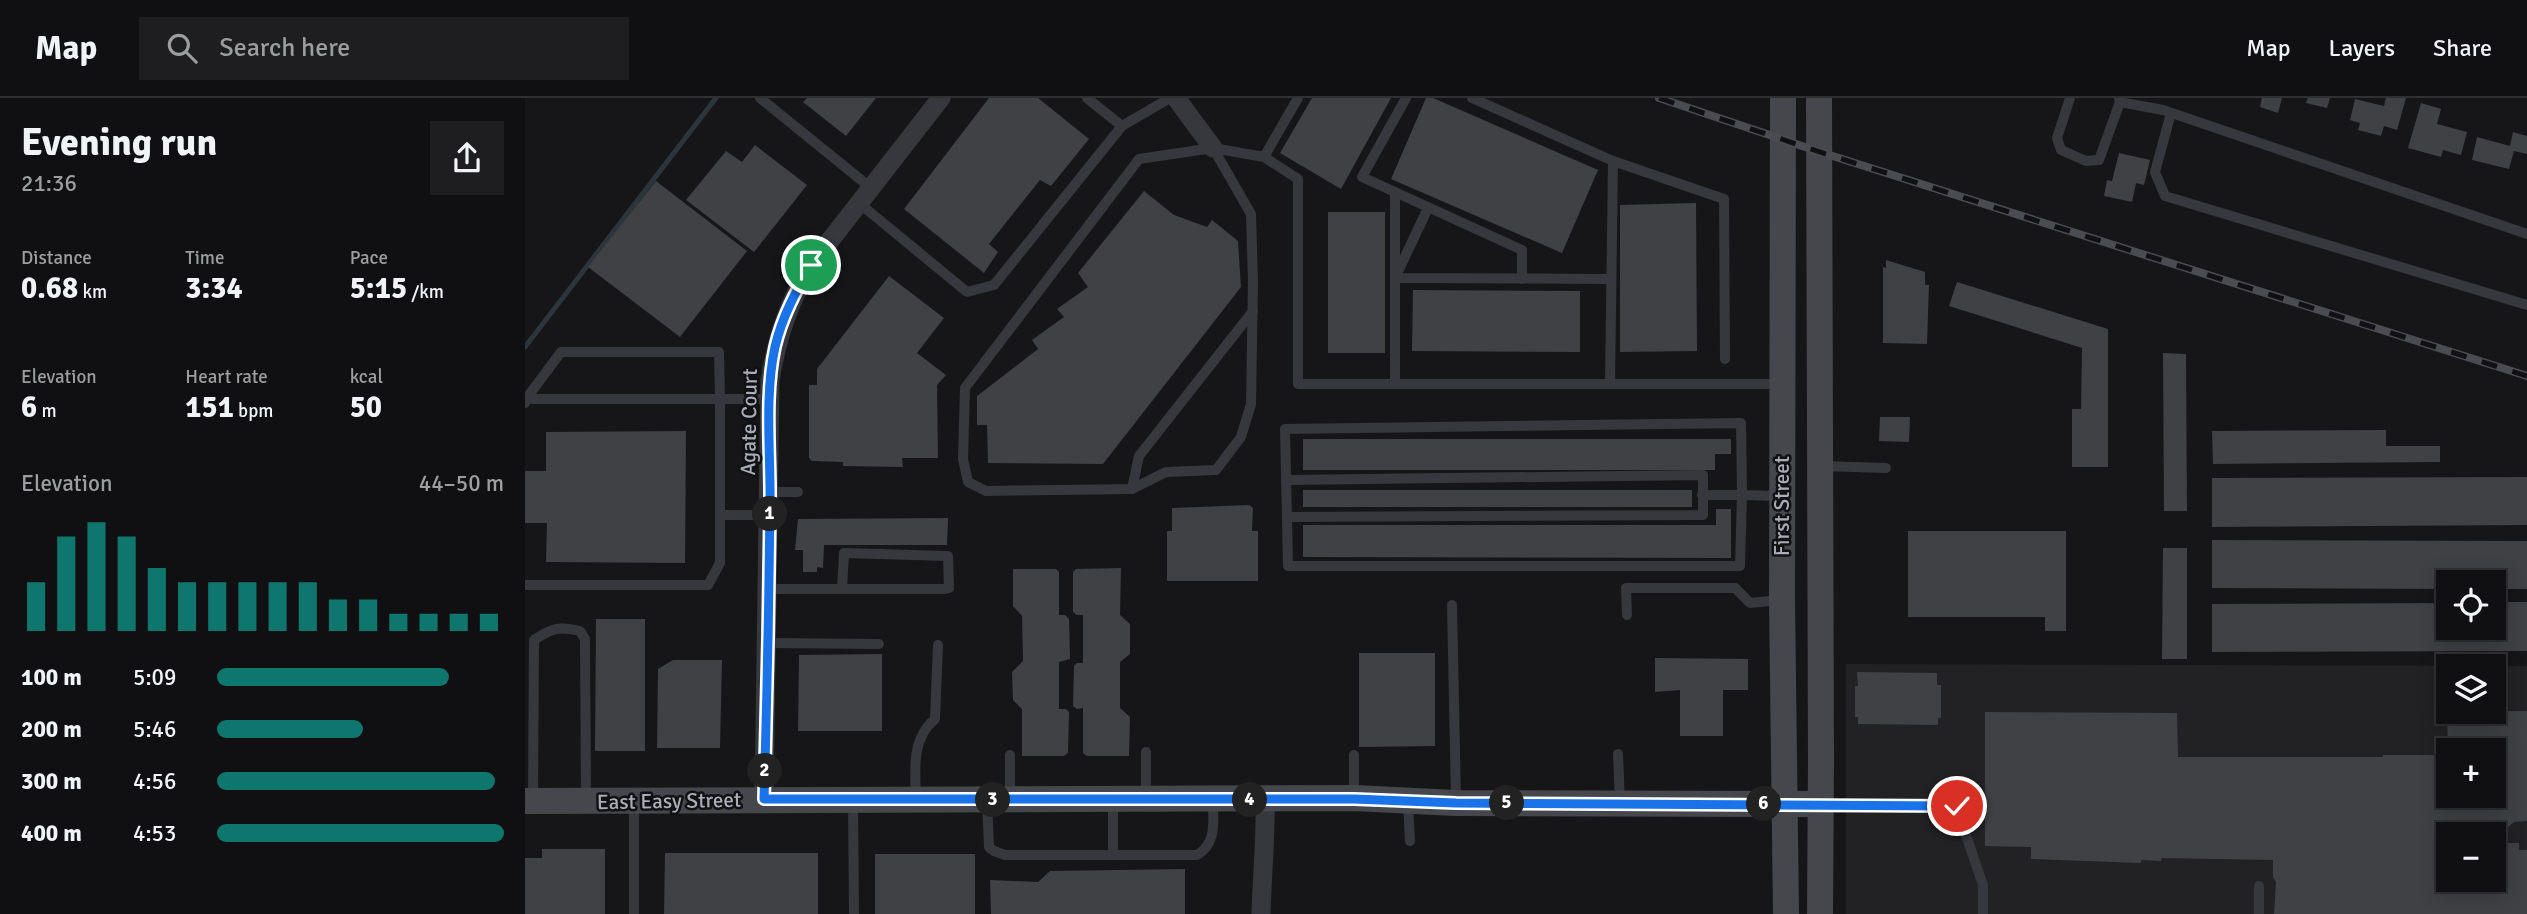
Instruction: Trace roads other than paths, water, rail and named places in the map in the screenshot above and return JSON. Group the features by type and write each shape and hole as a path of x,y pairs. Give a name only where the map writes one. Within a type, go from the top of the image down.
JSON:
{"main road":[{"name":"First Street","path":"1783,98 1782,600 1786,914"},
{"name":"First Street","path":"1819,98 1819,914"},
{"name":"East Easy Street","path":"529,801 1354,799 1456,803 1821,804"}],"street":[{"name":"Agate Court","path":"764,799 770,399 775,349 795,293 811,265 941,98"},
{"path":"1176,98 1213,148"},
{"path":"1261,914 1266,835 1265,800"}],"lane":[{"path":"759,98 967,292 993,285 1122,126 1170,98"},
{"path":"1087,98 1122,126"},
{"path":"1264,157 1298,98"},
{"path":"1406,98 1362,177 1522,250 1522,279"},
{"path":"1472,98 1613,161 1724,199 1725,359"},
{"path":"2070,98 2057,138 2061,150 2086,161 2099,160 2120,100 2171,113 2527,234"},
{"path":"2171,113 2155,172 2165,196 2527,305"},
{"path":"1213,148 1251,214 1251,404 1241,437 1216,470 1166,472 1132,489 986,491 968,482 963,459 965,388 1139,159 1213,148 1264,157 1297,179 1299,384 1783,384"},
{"path":"1610,384 1613,161"},
{"path":"1395,192 1395,384"},
{"path":"1395,278 1428,208"},
{"path":"1395,278 1611,279"},
{"path":"1132,489 1139,456 1253,311"},
{"path":"525,585 708,585 720,563 719,352 561,352 526,401"},
{"path":"526,401 770,399"},
{"path":"1741,423 1742,495 1740,566 1288,566 1285,429 1741,423"},
{"path":"1821,466 1886,468"},
{"path":"1286,480 1703,475 1703,515 1287,517"},
{"path":"770,492 798,492"},
{"path":"1702,495 1783,496"},
{"path":"721,515 770,515"},
{"path":"769,589 842,589 946,589 949,587 948,556 844,553 842,589"},
{"path":"1627,615 1626,587 1735,588 1750,603 1782,600"},
{"path":"1453,605 1456,803"},
{"path":"529,801 534,640 545,632 562,627 580,631 585,639 586,802"},
{"path":"768,643 879,644"},
{"path":"916,800 914,761 923,729 935,719 938,645"},
{"path":"1146,752 1146,800"},
{"path":"1618,754 1620,803"},
{"path":"1010,755 988,840 989,847 994,852 1005,855 1197,855 1206,850 1211,842 1213,800"},
{"path":"1354,755 1354,799"},
{"path":"853,799 853,914"},
{"path":"1113,855 1114,800"},
{"path":"1408,800 1410,841"},
{"path":"634,802 634,914"},
{"path":"1821,804 1957,806 1983,885 1983,914"},
{"path":"2259,886 2259,914"}],"waterway":[{"path":"525,347 716,98"}],"railway":[{"path":"1659,98 1820,152 2527,376"}]}
